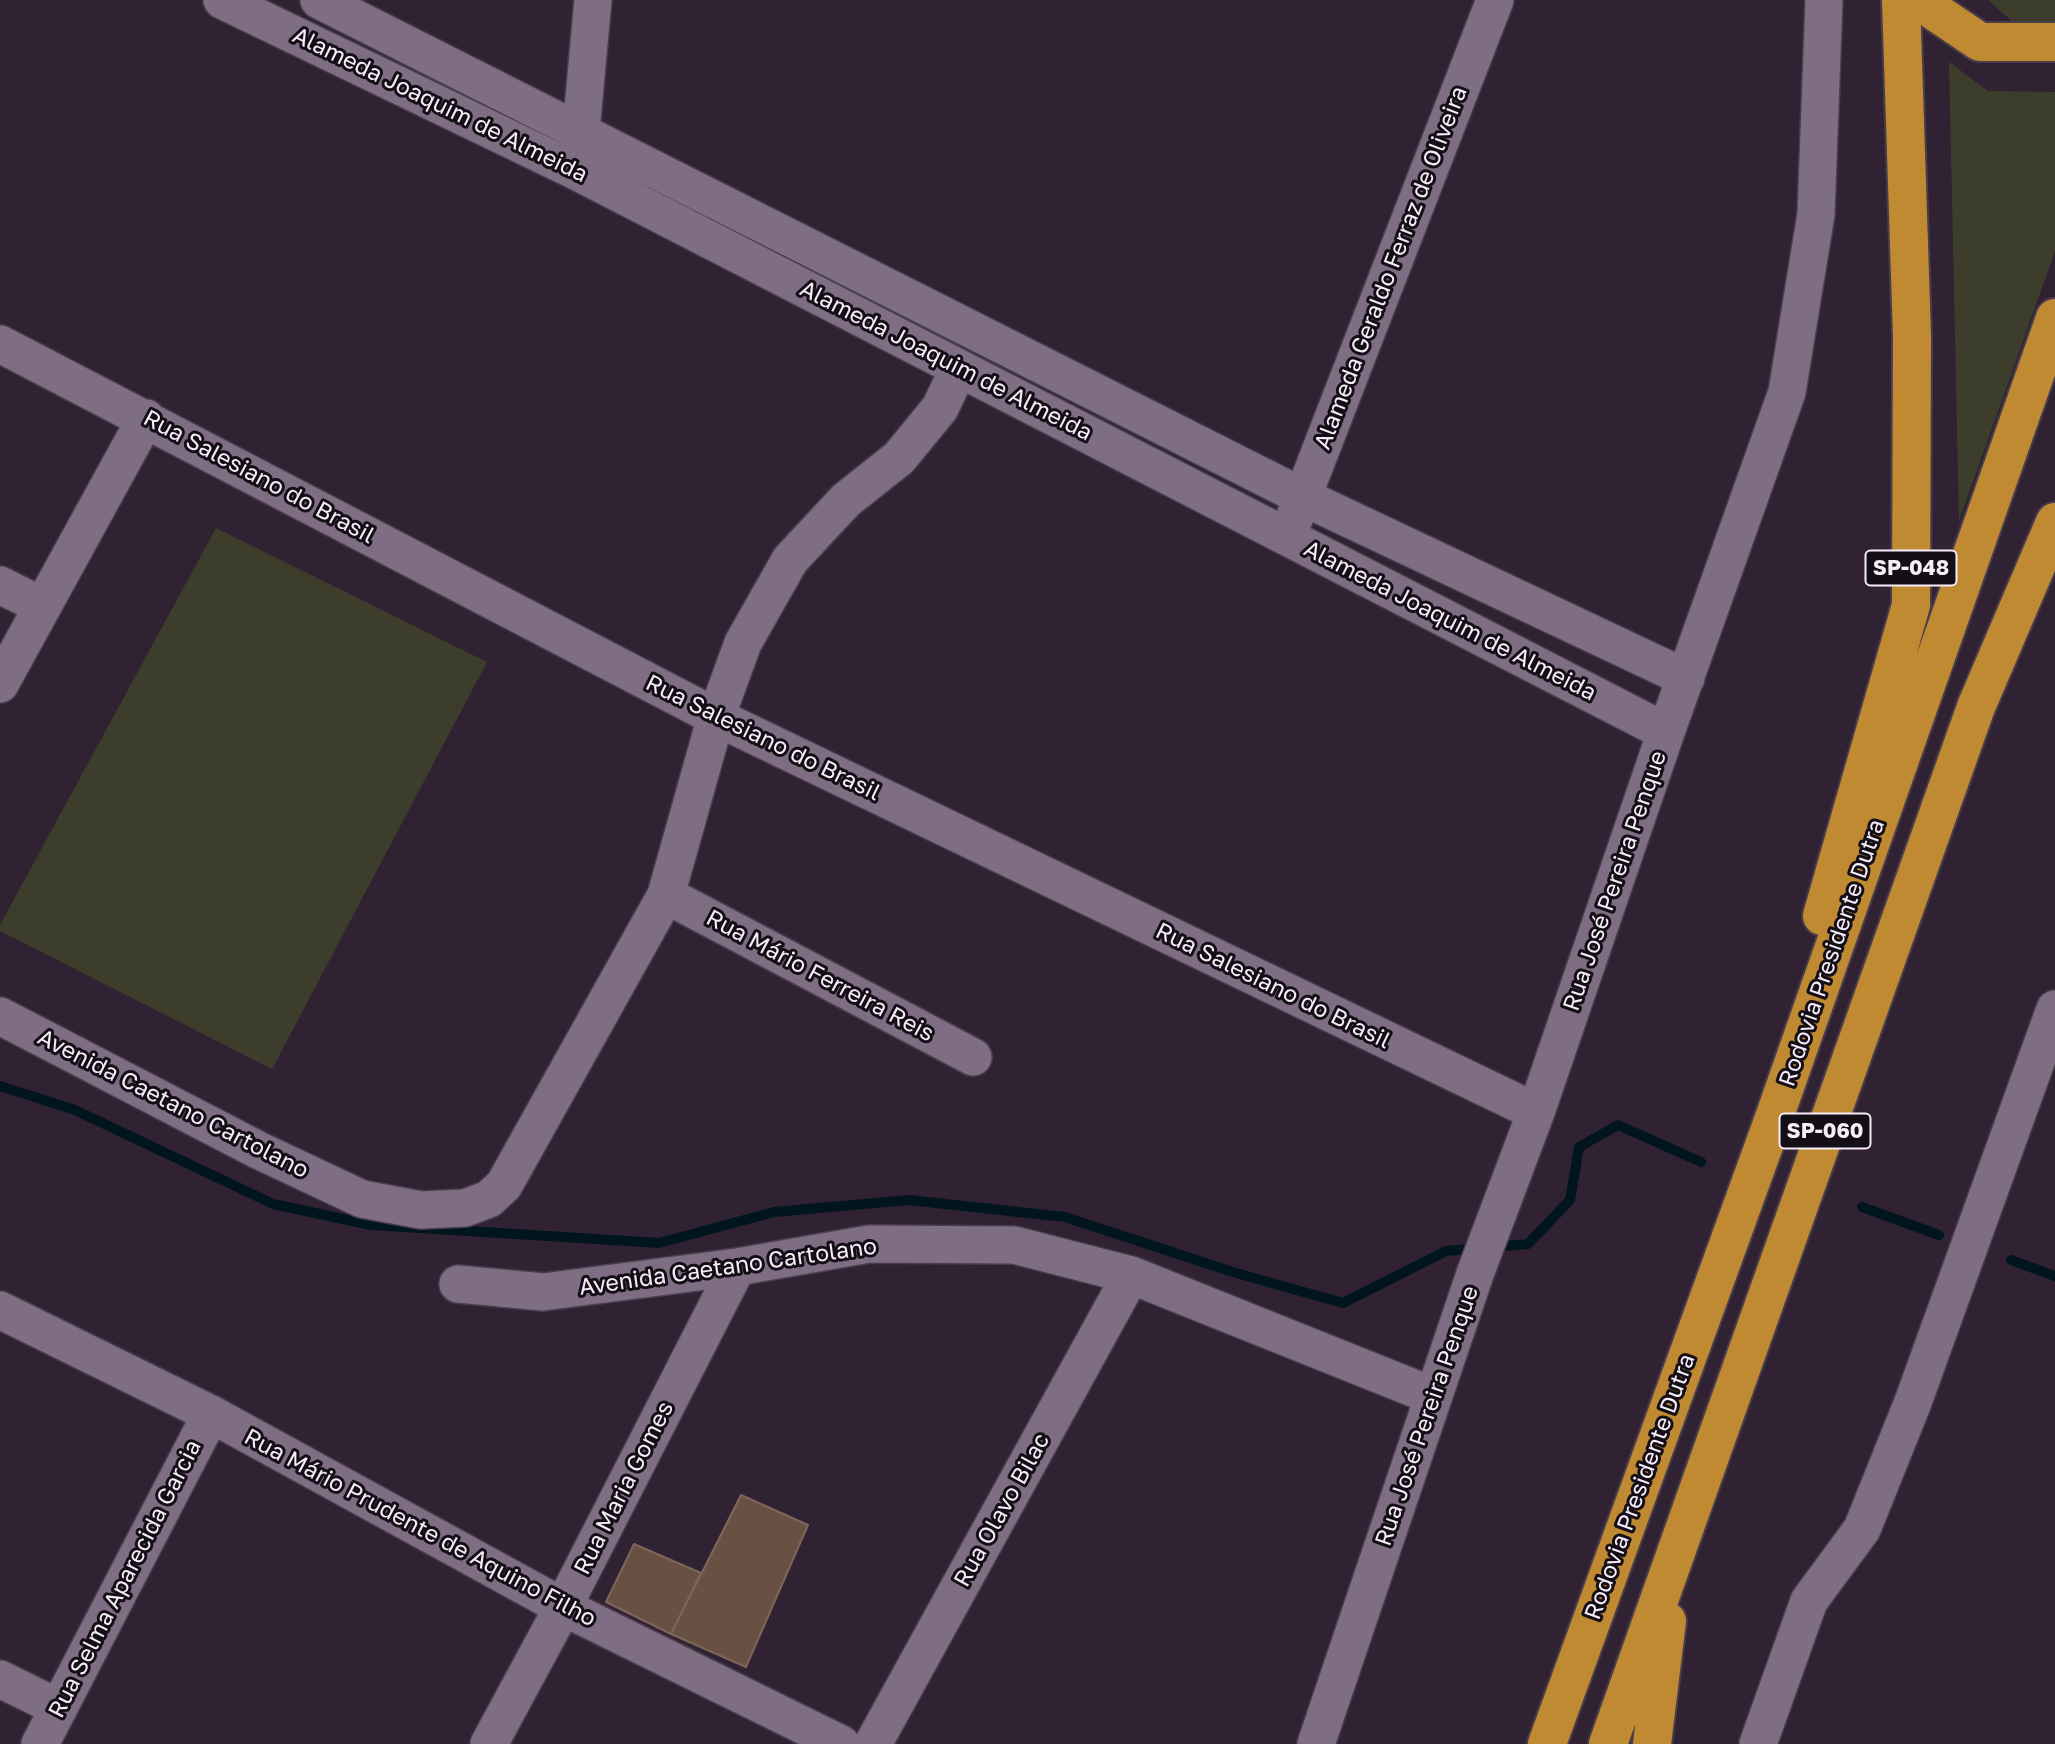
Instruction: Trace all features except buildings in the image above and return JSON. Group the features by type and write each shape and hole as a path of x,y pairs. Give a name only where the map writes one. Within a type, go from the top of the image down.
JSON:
{"highway":[{"name":"SP-048","path":"1774,1118 1835,864 1911,605 1912,336 1901,0"},
{"path":"1930,0 1934,11 1979,42 2055,42"},
{"name":"Rodovia Presidente Dutra","path":"1547,1744 1774,1118 2055,318"},
{"name":"SP-060","path":"1608,1744 1976,707 2055,522"},
{"path":"1652,1744 1676,1548"}],"street":[{"name":"Alameda Joaquim de Almeida","path":"222,0 576,171 1665,732"},
{"name":"Alameda Joaquim de Almeida","path":"320,0 1303,497 1686,678"},
{"path":"576,171 593,0"},
{"name":"Alameda Geraldo Ferraz de Oliveira","path":"1287,536 1495,0"},
{"name":"Rua José Pereira Penque","path":"1316,1744 1475,1274 1536,1112 1665,732 1787,392 1816,214 1824,0"},
{"name":"Rua Salesiano do Brasil","path":"0,344 716,717 1536,1112"},
{"path":"666,895 716,717 743,643 790,560 846,500 899,458 940,408 959,368"},
{"path":"0,684 146,418"},
{"path":"0,585 42,606"},
{"name":"Rua Mário Ferreira Reis","path":"666,895 973,1057"},
{"name":"Avenida Caetano Cartolano","path":"0,1016 258,1150 362,1199 421,1210 465,1208 489,1199 504,1185 666,895"},
{"path":"1758,1744 1809,1601 1862,1529 1917,1390 2055,1009"},
{"name":"Avenida Caetano Cartolano","path":"458,1284 543,1292 737,1267 869,1244 1014,1245 1131,1275 1433,1396"},
{"name":"Rua Maria Gomes","path":"489,1744 563,1607 737,1267"},
{"name":"Rua Olavo Bilac","path":"873,1744 1131,1275"},
{"name":"Rua Mário Prudente de Aquino Filho","path":"0,1310 211,1415 563,1607 841,1744"},
{"name":"Rua Selma Aparecida Garcia","path":"40,1744 211,1415"},
{"path":"0,1679 59,1708"}],"green space":[{"path":"1988,0 2055,0 2055,26 2015,24"},
{"path":"1949,62 1988,91 2055,92 2055,251 1959,521"},
{"path":"216,528 487,662 272,1069 0,931 0,925"}],"waterway":[{"path":"0,1086 75,1110 273,1204 371,1225 659,1243 774,1212 909,1200 1065,1217 1236,1273 1343,1303 1446,1251 1528,1244 1570,1200 1579,1147 1618,1125 1701,1162"},
{"path":"1862,1207 1939,1235"},
{"path":"2011,1260 2055,1276"}]}
